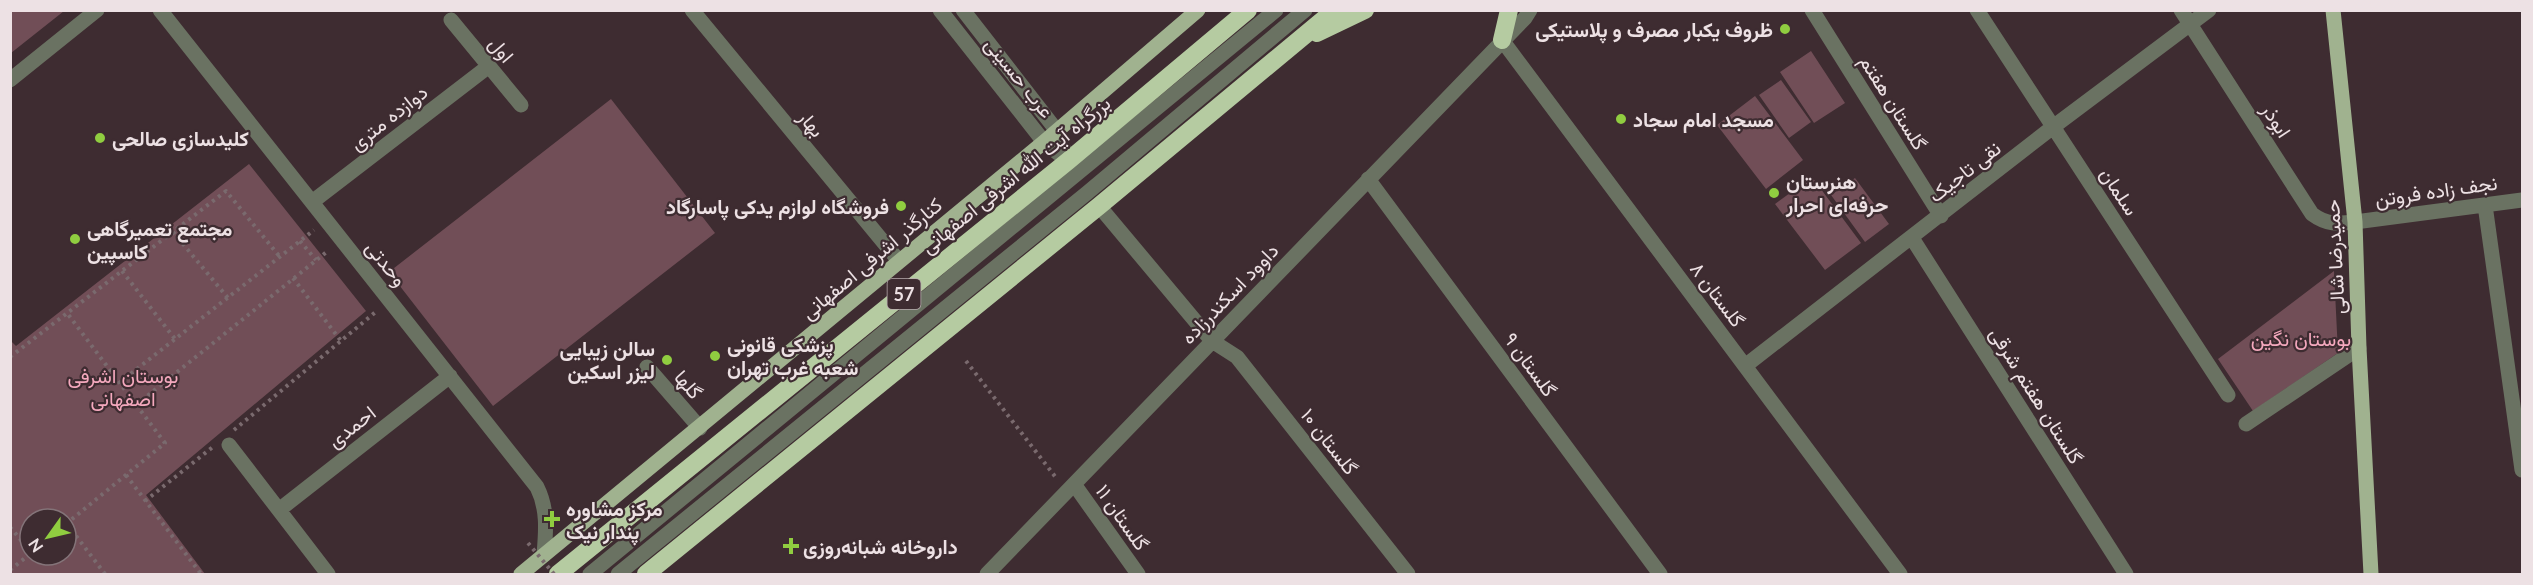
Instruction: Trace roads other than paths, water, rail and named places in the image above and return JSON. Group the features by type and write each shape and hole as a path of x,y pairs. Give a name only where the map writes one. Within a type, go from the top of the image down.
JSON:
{"highway":[{"name":"بزرگراه آیت الله اشرفی اصفهانی","path":"556,574 1068,161 1248,10"},
{"path":"646,574 1099,206 1335,10"},
{"path":"1299,40 1365,10"},
{"path":"1502,40 1509,10"}],"main road":[{"name":"کنارگذر اشرفی اصفهانی","path":"521,574 1044,142 1198,10"},
{"name":"حمیدرضا شالی","path":"2333,10 2355,222 2371,574"},
{"path":"568,536 582,554"}],"street":[{"path":"10,80 98,10"},
{"name":"وحدتی","path":"160,10 537,487 543,498 546,519 544,555"},
{"name":"بهار","path":"692,10 899,261"},
{"name":"عرب حسینی","path":"940,10 1044,142 1068,161"},
{"name":"عرب حسینی","path":"963,10 1057,131 1068,161"},
{"path":"590,574 1276,10"},
{"path":"618,574 1087,193 1305,10"},
{"name":"داوود اسکندرزاده","path":"987,574 1530,10"},
{"name":"گلستان هفتم","path":"1812,10 1941,216"},
{"name":"سلمان","path":"1977,10 2228,395"},
{"name":"ابوذر","path":"2181,10 2312,214 2323,222 2334,224 2355,222"},
{"name":"نقی تاجیک","path":"1745,366 2053,127 2209,10"},
{"name":"اول","path":"451,20 521,105"},
{"name":"گلستان ٨","path":"1502,40 1900,574"},
{"name":"دوازده متری","path":"312,202 489,66"},
{"name":"گلستان ۹","path":"1368,179 1660,574"},
{"name":"نجف زاده فروتن","path":"2355,222 2523,200"},
{"path":"2485,205 2523,470"},
{"name":"گلستان ۱۰","path":"1099,206 1212,341 1237,357 1408,574"},
{"name":"گلستان هفتم شرقی","path":"1912,238 2126,574"},
{"path":"2246,424 2359,348"},
{"name":"گلها","path":"647,367 700,428"},
{"name":"احمدی","path":"279,510 450,376"},
{"path":"226,440 328,574"},
{"name":"گلستان ۱۱","path":"1070,488 1138,574"}],"place":[{"name":"ظروف یکبار مصرف و پلاستیکی","path":"1785,29"},
{"name":"مسجد امام سجاد","path":"1621,119"},
{"name":"کلیدسازى صالحى","path":"100,138"},
{"name":"هنرستان حرفه‌ای احرار","path":"1774,193"},
{"name":"فروشگاه لوازم یدکی پاسارگاد","path":"901,206"},
{"name":"مجتمع تعمیرگاهی کاسپین","path":"75,239"},
{"name":"پزشکی قانونی شعبه غرب تهران","path":"715,356"},
{"name":"سالن زیبایی لیزر اسکین","path":"667,360"},
{"name":"مرکز مشاوره پندار نیک","path":"552,519"},
{"name":"داروخانه شبانه‌روزی","path":"791,546"}],"park label":[{"name":"بوستان نگین","path":"2301,338"},
{"name":"بوستان اشرفی اصفهانی","path":"123,386"}]}
